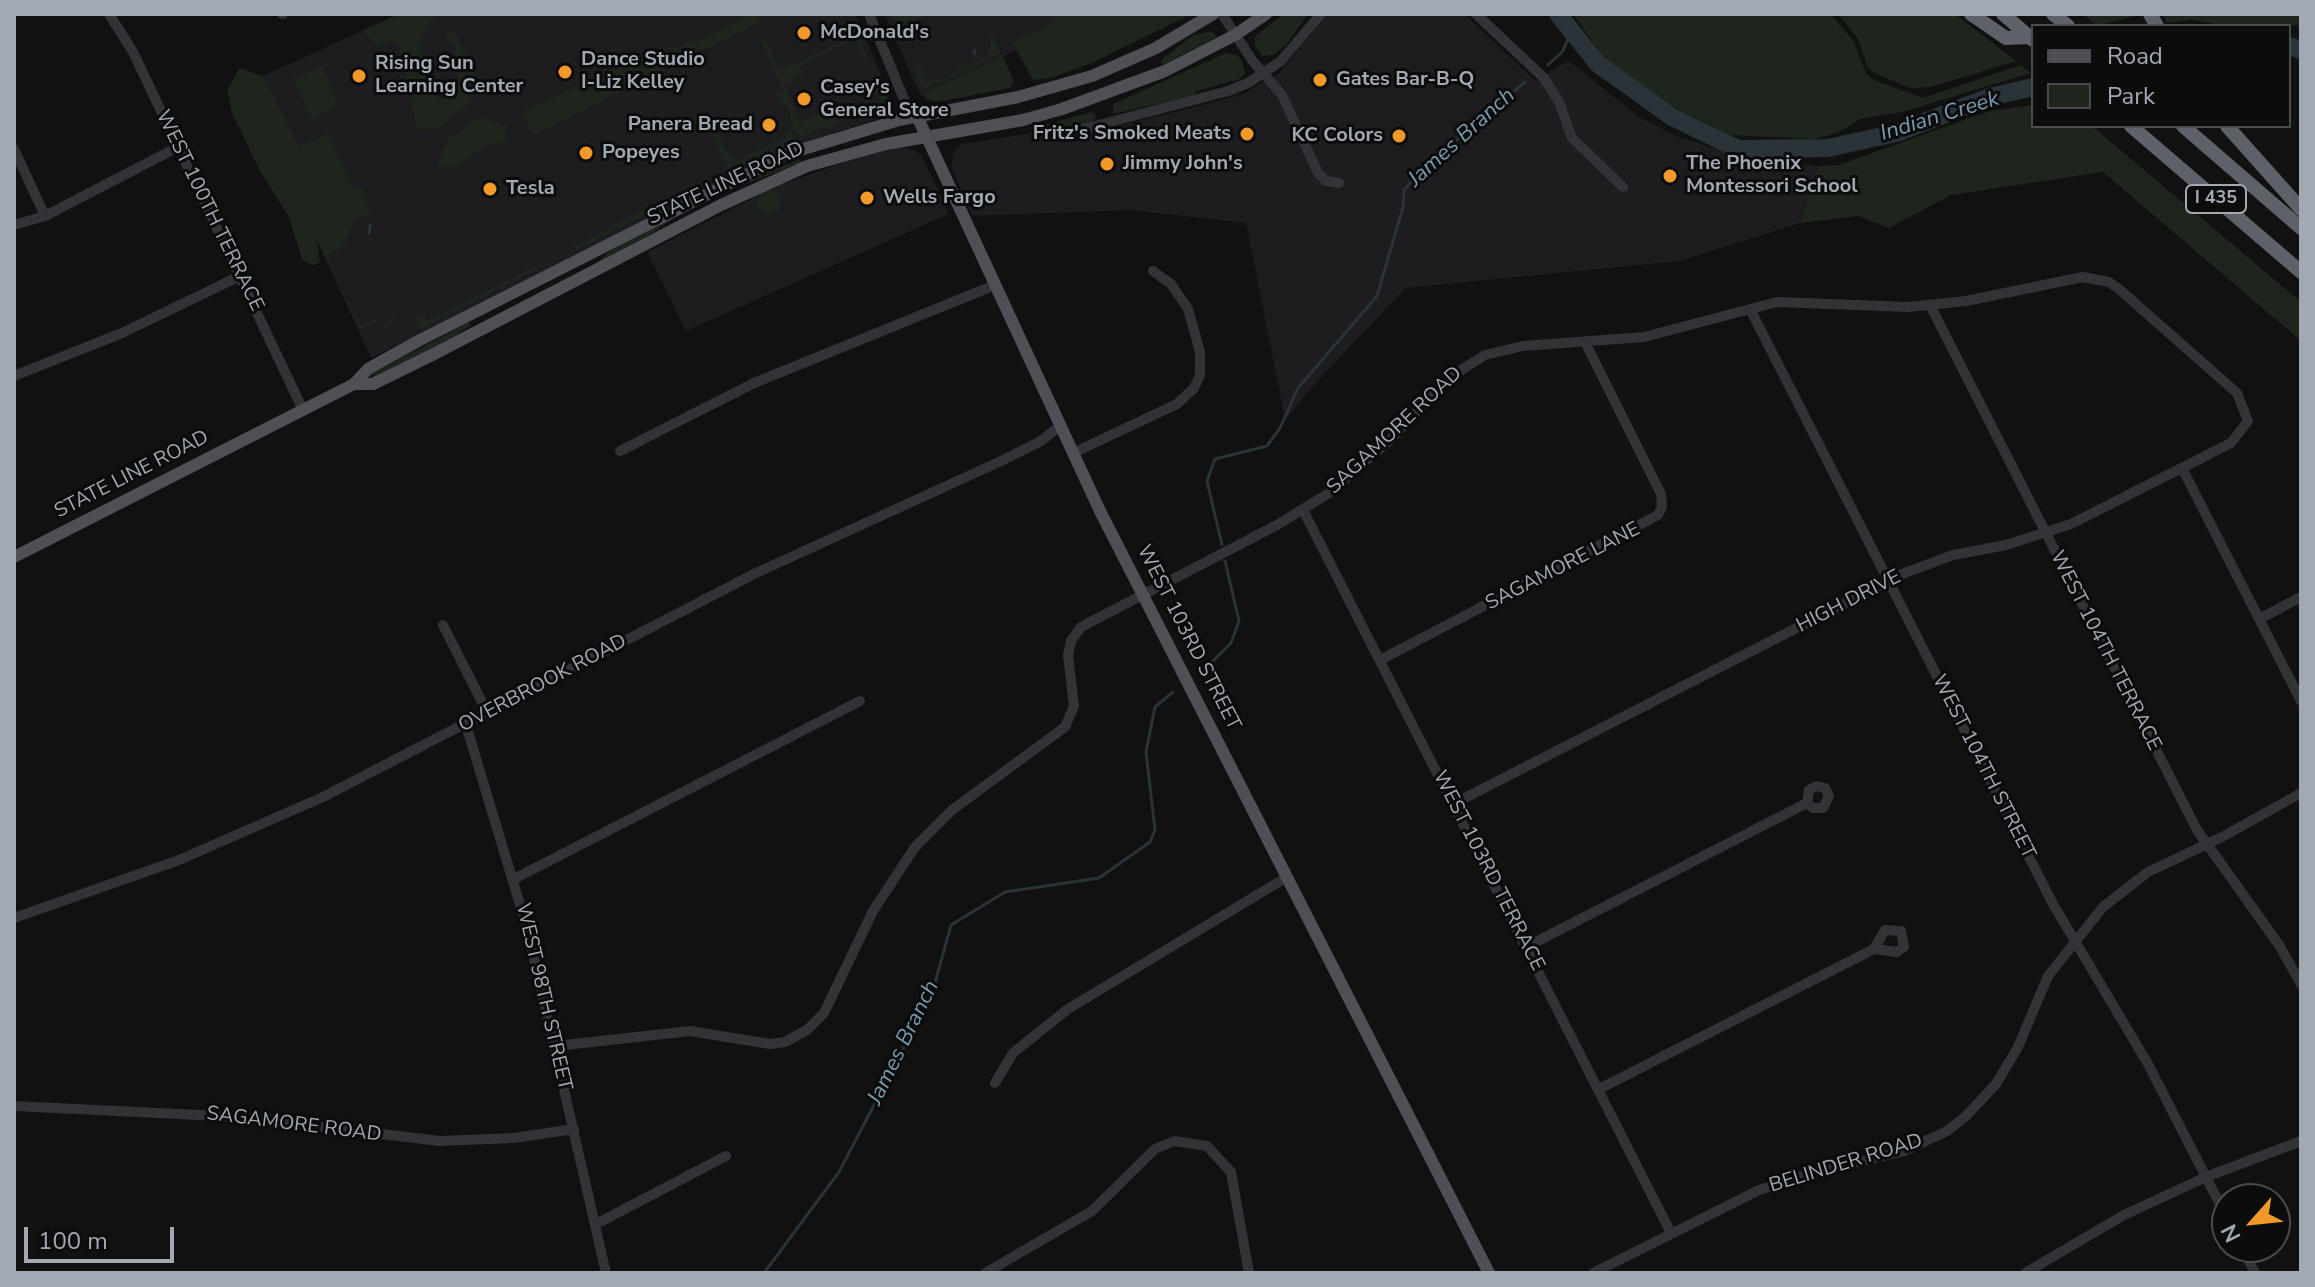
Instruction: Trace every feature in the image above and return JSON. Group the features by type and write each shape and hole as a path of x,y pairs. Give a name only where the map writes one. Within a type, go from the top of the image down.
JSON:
{"highway":[{"path":"1971,14 2006,38 2031,38"},
{"path":"2003,14 2031,38"},
{"name":"I 435","path":"2133,128 2301,272"},
{"name":"I 435","path":"2185,128 2301,228"},
{"path":"2229,128 2301,209"}],"main road":[{"name":"STATE LINE ROAD","path":"14,557 354,384 368,369 418,341 787,154 917,116 1018,97 1092,76 1156,48 1213,14"},
{"name":"STATE LINE ROAD","path":"354,384 373,384 421,361 778,178 848,153 925,136 989,127 1062,109 1133,85 1235,35 1266,14"},
{"name":"WEST 103RD STREET","path":"917,116 1073,453 1489,1273"}],"street":[{"name":"WEST 100TH TERRACE","path":"109,14 133,52 303,410"},
{"name":"WEST 103RD STREET","path":"869,14 906,104 917,116"},
{"path":"1222,14 1282,95 1318,173 1326,181 1339,183"},
{"path":"1080,130 1228,91 1281,61 1321,14"},
{"path":"1476,14 1550,86 1572,138 1623,187"},
{"path":"14,225 45,216 178,147"},
{"path":"14,149 45,216"},
{"path":"1073,453 1177,404 1194,388 1200,375 1200,352 1188,309 1171,284 1153,271"},
{"path":"14,376 122,333 240,276"},
{"name":"SAGAMORE ROAD","path":"556,1046 690,1031 770,1044 785,1042 807,1030 824,1013 873,911 915,847 952,810 1065,727 1074,706 1068,655 1071,641 1081,627 1303,510 1351,476 1450,377 1468,364 1506,349 1682,329 1788,301 1930,305 2083,277 2109,282 2226,380 2237,393 2248,421"},
{"path":"620,451 754,383 995,285"},
{"name":"WEST 104TH TERRACE","path":"1930,305 2206,844 2273,936 2301,984"},
{"name":"WEST 104TH STREET","path":"1750,309 2074,940 2135,1040 2211,1187"},
{"name":"SAGAMORE LANE","path":"1380,660 1658,515 1662,507 1661,494 1585,342"},
{"name":"HIGH DRIVE","path":"1453,804 1889,581 1953,555 2071,524 2231,443 2248,421"},
{"name":"OVERBROOK ROAD","path":"14,918 108,887 243,834 466,725 756,573 999,462 1041,441 1060,426"},
{"path":"2182,468 2301,701"},
{"name":"WEST 103RD TERRACE","path":"1303,510 1671,1233"},
{"path":"2259,619 2301,597"},
{"path":"443,625 487,712"},
{"path":"514,879 860,701"},
{"name":"WEST 98TH STREET","path":"466,725 514,879 556,1046 606,1273"},
{"name":"BELINDER ROAD","path":"1593,1273 1759,1190 1798,1177 1904,1151 1947,1131 1996,1084 2018,1047 2048,976 2103,907 2128,886 2167,861 2206,844 2301,793"},
{"path":"1526,947 1807,803"},
{"path":"995,1083 1013,1053 1068,1009 1287,877"},
{"path":"1599,1089 1874,949"},
{"name":"SAGAMORE ROAD","path":"14,1106 180,1112 440,1141 514,1138 574,1129"},
{"path":"985,1273 1092,1211 1155,1149 1174,1141 1207,1146 1222,1158 1231,1172 1249,1273"},
{"path":"2025,1273 2124,1215 2206,1177 2301,1141"},
{"path":"596,1224 726,1156"}],"shaded area":[{"path":"399,14 855,14 888,91 890,109 877,119 782,150 371,358 317,240 317,193 263,76"},
{"path":"884,14 1058,14 1065,26 921,97"},
{"path":"1328,14 1464,14 1536,81 1568,60 1638,116 1678,137 1745,158 1818,166 1800,223 1680,261 1406,288 1320,378 1285,420 1246,223 1130,210 972,216 951,166 954,151 961,144 1084,125 1088,134 1241,95 1278,74"},
{"path":"901,147 922,156 949,214 686,331 647,252 777,186 853,159"}],"green space":[{"path":"399,14 438,15 429,23 421,42 421,60 434,95 443,99 456,94 458,86 455,46 446,37 448,31 456,35 476,77 472,101 437,129 419,130 416,125 398,43 390,41 377,46 363,30"},
{"path":"745,14 755,14 764,19 534,134 524,119 523,112 535,106 641,58 646,67 672,55 673,48 683,47 685,42 696,42 743,19"},
{"path":"890,14 927,14 903,27 911,54"},
{"path":"1053,14 1191,14 1094,62 1051,78 1033,80 1012,42 1029,34 1034,36 1033,32 1054,21"},
{"path":"1284,14 1308,14 1287,44 1274,55 1262,56 1255,47 1255,36"},
{"path":"1573,14 1830,14 1853,40 1866,73 1874,80 1923,98 2021,65 2031,73 1902,112 1860,119 1838,133 1814,139 1730,135 1639,90 1612,69"},
{"path":"1838,14 1955,14 2016,61 1931,87 1910,88 1874,73 1867,66 1858,39"},
{"path":"2083,14 2139,14 2105,24 2095,24"},
{"path":"2162,14 2301,14 2301,25 2215,24 2192,20 2167,23"},
{"path":"854,26 869,60 864,58 855,39 799,66 805,76 794,75 796,80 784,85 800,122 823,113 827,121 834,118 839,123 806,134 800,141 789,120 791,115 787,105 780,103 777,95 784,91 760,40 765,38 779,70 853,37 851,29"},
{"path":"1212,31 1216,37 1163,65 1161,60 1193,35"},
{"path":"991,33 1001,53 923,90 914,66 921,68 928,81 941,79 989,54"},
{"path":"1226,53 1237,55 1242,61 1245,73 1240,79 1196,91 1193,96 1113,114 1113,104"},
{"path":"1003,56 1014,82 1010,88 938,102 925,99 924,93"},
{"path":"323,65 338,105 312,121 293,79"},
{"path":"239,68 263,76 299,146 328,134 353,188 362,187 370,212 353,222 345,245 329,255 333,272 361,326 375,319 380,326 394,319 391,311 397,321 382,329 375,322 361,329 317,241 320,263 312,265 302,260 289,217 260,171 232,113 227,91"},
{"path":"877,77 888,100 886,110 853,121 881,102 874,80"},
{"path":"2031,105 2031,128 2094,128 2301,302 2301,341 2103,172 1951,195 1889,228 1858,216 1800,223 1818,166 1839,165 1989,111"},
{"path":"1092,112 1097,116 1093,122 1029,136 1034,128"},
{"path":"485,119 506,126 507,141 487,146 457,166 438,166 446,141 475,120"},
{"path":"788,124 797,142 729,170 709,130 714,127 729,156 739,160 789,135"},
{"path":"800,159 802,162 741,186 740,183 755,176"},
{"path":"694,184 697,188 576,250 574,246"},
{"path":"769,190 778,193 781,202 778,211 769,214 760,211 757,202 760,193"},
{"path":"677,216 633,246 599,261 611,250"},
{"path":"535,266 538,269 424,328 420,329 415,320 420,315 429,320"},
{"path":"469,322 471,325 458,334 373,377 372,374"}],"waterway":[{"name":"Indian Creek","path":"1558,14 1598,64 1672,117 1738,149 1828,148 1896,133 1990,97 2031,87"},
{"name":"James Branch","path":"1548,65 1563,51 1571,30"},
{"name":"Indian Creek","path":"2291,47 2301,50"},
{"path":"974,50 975,54"},
{"name":"James Branch","path":"1222,545 1207,481 1215,459 1267,446 1280,428 1298,388 1377,296 1403,207 1404,190 1424,167 1525,82"},
{"path":"369,233 370,225"},
{"name":"James Branch","path":"1206,668 1231,643 1239,621 1225,561"},
{"name":"James Branch","path":"764,1273 839,1172 932,994 951,925 1005,892 1099,878 1150,842 1155,830 1146,752 1155,707 1173,692"}],"place":[{"name":"McDonald's","path":"804,33"},
{"name":"Dance Studio I-Liz Kelley","path":"565,72"},
{"name":"Rising Sun Learning Center","path":"359,76"},
{"name":"Gates Bar-B-Q","path":"1320,80"},
{"name":"Casey's General Store","path":"804,99"},
{"name":"Panera Bread","path":"769,125"},
{"name":"Fritz's Smoked Meats","path":"1247,134"},
{"name":"KC Colors","path":"1399,136"},
{"name":"Popeyes","path":"586,153"},
{"name":"Jimmy John's","path":"1107,164"},
{"name":"The Phoenix Montessori School","path":"1670,176"},
{"name":"Tesla","path":"490,189"},
{"name":"Wells Fargo","path":"867,198"}]}
